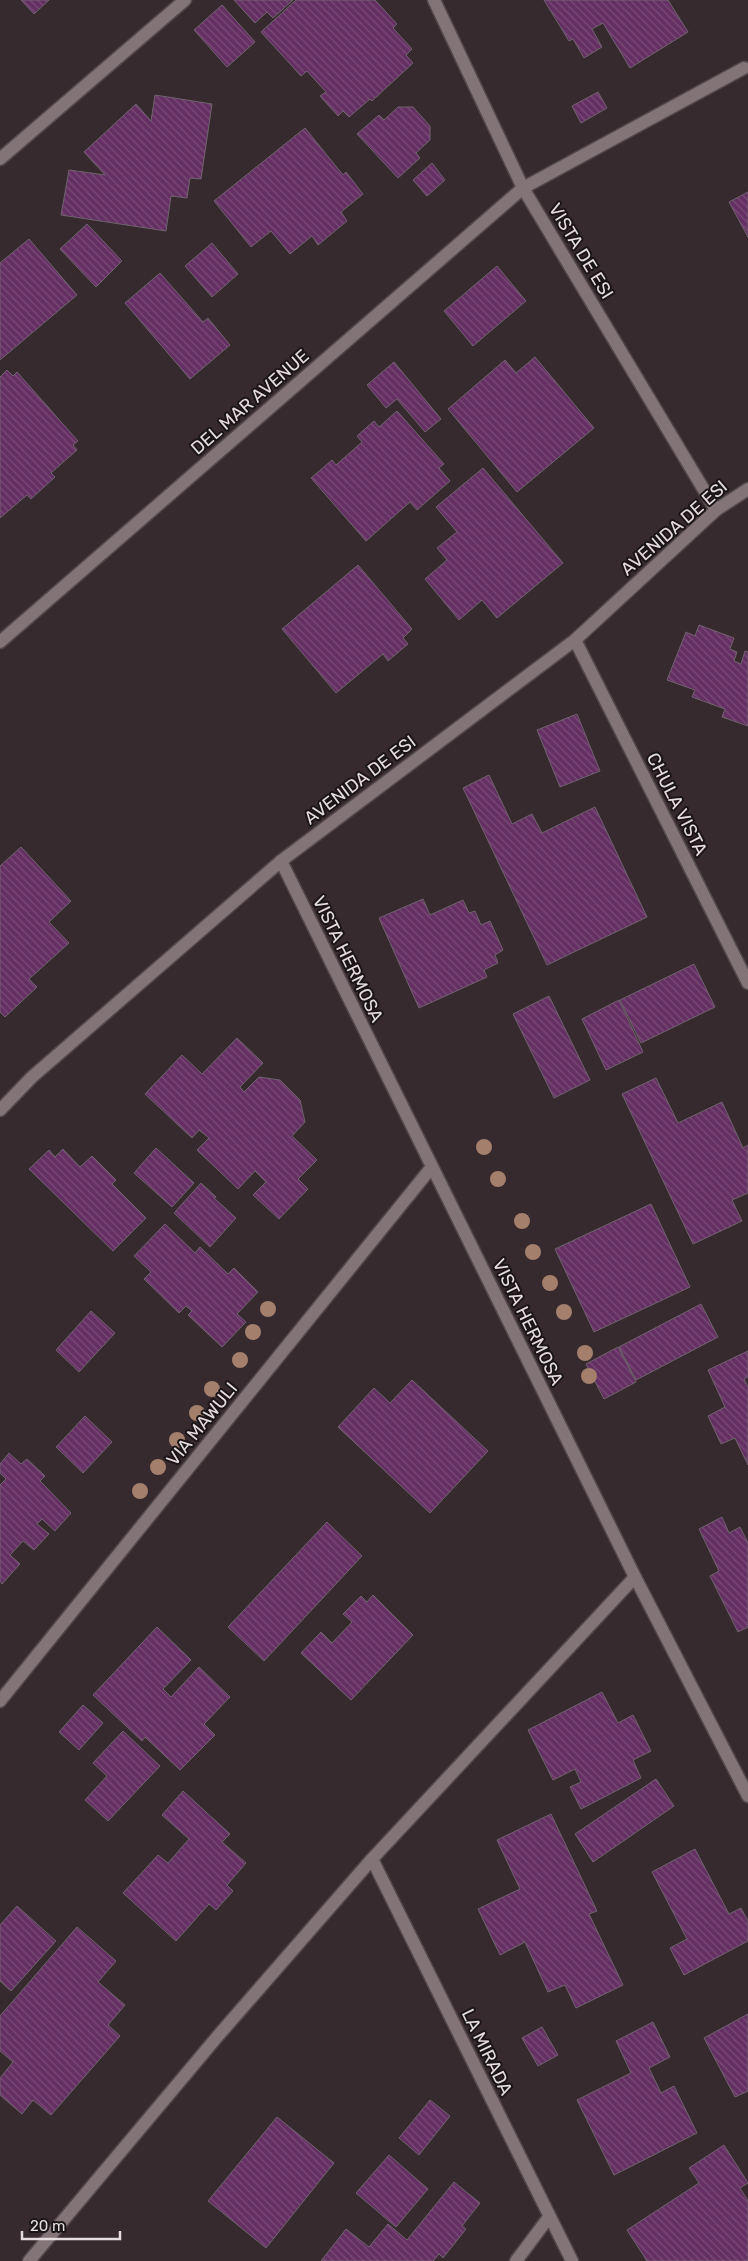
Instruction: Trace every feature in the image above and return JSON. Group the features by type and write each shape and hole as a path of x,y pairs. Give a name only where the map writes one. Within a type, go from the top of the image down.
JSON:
{"street":[{"path":"0,158 185,0"},
{"name":"VISTA DE ESI","path":"434,0 523,188 716,510"},
{"name":"DEL MAR AVENUE","path":"0,642 523,188 744,68"},
{"name":"AVENIDA DE ESI","path":"0,1110 32,1077 281,861 575,640 716,510 748,489"},
{"name":"CHULA VISTA","path":"575,640 748,983"},
{"name":"VISTA HERMOSA","path":"281,861 431,1168 635,1576 748,1796"},
{"name":"VIA MAWULI","path":"0,1701 431,1168"},
{"path":"30,2261 224,2029 372,1859 635,1576"},
{"name":"LA MIRADA","path":"372,1859 572,2261"},
{"path":"516,2261 549,2216"}],"building":[{"path":"21,0 49,0 34,14"},
{"path":"234,0 293,0 273,18 267,12 255,23"},
{"path":"296,0 375,0 397,24 393,28 412,49 406,55 413,63 372,101 370,99 349,117 343,111 338,116 320,96 326,92 307,71 301,76 261,32"},
{"path":"544,0 668,0 688,32 630,68 603,23 592,29 602,47 584,58 573,39 569,41"},
{"path":"222,5 255,42 227,67 194,30"},
{"path":"598,92 607,108 581,123 572,106"},
{"path":"155,95 212,104 201,179 190,178 187,198 171,196 166,231 61,215 69,170 105,175 84,152 136,104 151,121"},
{"path":"398,107 413,107 430,126 430,140 416,153 420,158 398,178 357,134 379,115 384,120"},
{"path":"305,128 343,175 346,172 363,194 341,212 347,221 318,245 312,236 290,254 271,231 251,247 214,201"},
{"path":"432,163 445,180 427,196 413,180"},
{"path":"748,192 748,237 729,202"},
{"path":"87,224 122,261 96,287 60,249"},
{"path":"29,239 77,295 0,360 0,263"},
{"path":"212,243 238,274 212,297 185,266"},
{"path":"497,266 526,301 473,346 444,311"},
{"path":"160,273 203,322 208,318 230,345 190,379 125,303"},
{"path":"535,357 594,428 517,492 448,409 505,360 516,373"},
{"path":"394,362 441,419 425,432 397,399 386,408 367,385"},
{"path":"7,370 13,376 17,372 78,441 73,445 77,450 51,473 55,477 31,499 27,495 0,518 0,377"},
{"path":"397,411 444,464 439,468 450,481 417,510 410,502 366,541 311,478 332,460 336,465 362,442 357,436 374,421 379,427"},
{"path":"483,468 563,563 497,618 482,600 459,620 425,579 447,560 437,548 457,532 436,507"},
{"path":"358,565 412,629 403,638 408,644 388,661 383,654 336,693 282,629"},
{"path":"699,625 734,638 730,649 737,652 734,661 741,664 745,651 748,652 748,726 722,717 725,709 692,697 695,690 667,680 686,632 695,636"},
{"path":"577,714 600,771 560,787 537,730"},
{"path":"489,775 512,824 532,814 542,833 595,807 647,917 547,965 463,788"},
{"path":"21,847 71,901 49,922 69,943 29,979 37,987 5,1017 0,1012 0,866"},
{"path":"423,899 430,915 463,900 469,913 475,911 481,925 490,921 503,950 495,955 498,963 484,970 487,977 419,1008 379,918"},
{"path":"694,964 715,1007 641,1043 620,1000"},
{"path":"549,996 590,1080 554,1098 513,1014"},
{"path":"619,1000 643,1052 606,1070 582,1019"},
{"path":"237,1038 263,1063 240,1087 244,1092 259,1077 280,1080 300,1100 305,1122 292,1136 317,1160 298,1179 308,1189 279,1219 253,1195 266,1182 255,1171 238,1189 197,1150 209,1138 199,1130 192,1138 145,1094 182,1055 202,1074"},
{"path":"656,1078 678,1123 722,1102 743,1148 748,1145 748,1193 732,1200 742,1221 693,1244 622,1094"},
{"path":"156,1148 194,1183 172,1207 134,1173"},
{"path":"63,1149 80,1167 92,1156 116,1180 112,1184 146,1218 113,1251 29,1169 49,1150 55,1157"},
{"path":"201,1183 236,1218 210,1247 174,1213"},
{"path":"651,1204 690,1287 594,1332 555,1249"},
{"path":"165,1224 195,1253 200,1247 228,1274 234,1268 258,1292 237,1314 246,1322 222,1347 188,1315 192,1311 186,1306 179,1313 144,1279 151,1272 134,1256"},
{"path":"701,1304 718,1337 636,1380 619,1347"},
{"path":"91,1311 115,1333 79,1372 56,1350"},
{"path":"618,1347 636,1382 604,1399 586,1364"},
{"path":"748,1351 748,1377 744,1379 748,1387 748,1465 735,1438 721,1444 708,1416 725,1407 708,1370"},
{"path":"412,1380 488,1451 430,1513 338,1427 374,1388 390,1403"},
{"path":"85,1416 112,1442 83,1473 56,1447"},
{"path":"9,1453 21,1464 27,1459 45,1476 40,1481 71,1513 55,1531 42,1519 37,1524 49,1534 34,1550 23,1541 10,1555 20,1564 2,1584 0,1581 0,1485 6,1479 0,1473 0,1464"},
{"path":"722,1517 729,1533 740,1527 748,1543 748,1627 738,1632 710,1576 719,1571 699,1529"},
{"path":"327,1522 362,1556 264,1661 228,1627"},
{"path":"373,1595 413,1635 351,1700 301,1653 321,1632 332,1643 352,1622 343,1614 361,1596 367,1602"},
{"path":"157,1627 191,1660 163,1689 171,1697 199,1667 230,1697 204,1724 215,1735 180,1770 145,1737 142,1741 93,1695"},
{"path":"602,1692 618,1723 633,1715 651,1751 633,1760 641,1778 581,1809 570,1787 581,1782 575,1769 553,1780 528,1730"},
{"path":"83,1705 103,1723 79,1750 59,1732"},
{"path":"123,1731 160,1766 108,1821 85,1800 107,1776 93,1763"},
{"path":"656,1779 674,1806 593,1862 575,1834"},
{"path":"183,1791 230,1834 222,1842 246,1863 227,1885 233,1891 216,1910 209,1904 176,1941 123,1893 158,1855 168,1863 189,1839 162,1815"},
{"path":"551,1814 597,1911 589,1914 623,1985 576,2008 565,1985 548,1992 525,1942 500,1955 478,1909 520,1889 497,1840"},
{"path":"695,1849 729,1914 741,1908 748,1921 748,1941 684,1975 670,1948 687,1939 652,1872"},
{"path":"17,1906 56,1941 11,1991 0,1981 0,1925"},
{"path":"77,1927 116,1961 98,1982 125,2005 108,2025 120,2036 51,2115 33,2100 22,2114 0,2095 0,2078 13,2062 0,2051 0,2016"},
{"path":"748,2014 748,2091 735,2097 704,2038"},
{"path":"653,2022 670,2057 649,2068 661,2093 674,2086 697,2133 614,2175 577,2100 631,2073 616,2041"},
{"path":"542,2027 558,2055 538,2066 522,2038"},
{"path":"430,2100 450,2116 419,2155 399,2138"},
{"path":"277,2117 334,2163 266,2248 208,2201"},
{"path":"724,2145 748,2183 740,2188 748,2201 748,2261 647,2261 627,2230 699,2183 689,2168"},
{"path":"389,2155 428,2189 396,2227 356,2193"},
{"path":"454,2182 480,2203 462,2226 466,2229 443,2258 439,2254 433,2261 321,2261 346,2229 369,2247 388,2224 407,2240"}]}
